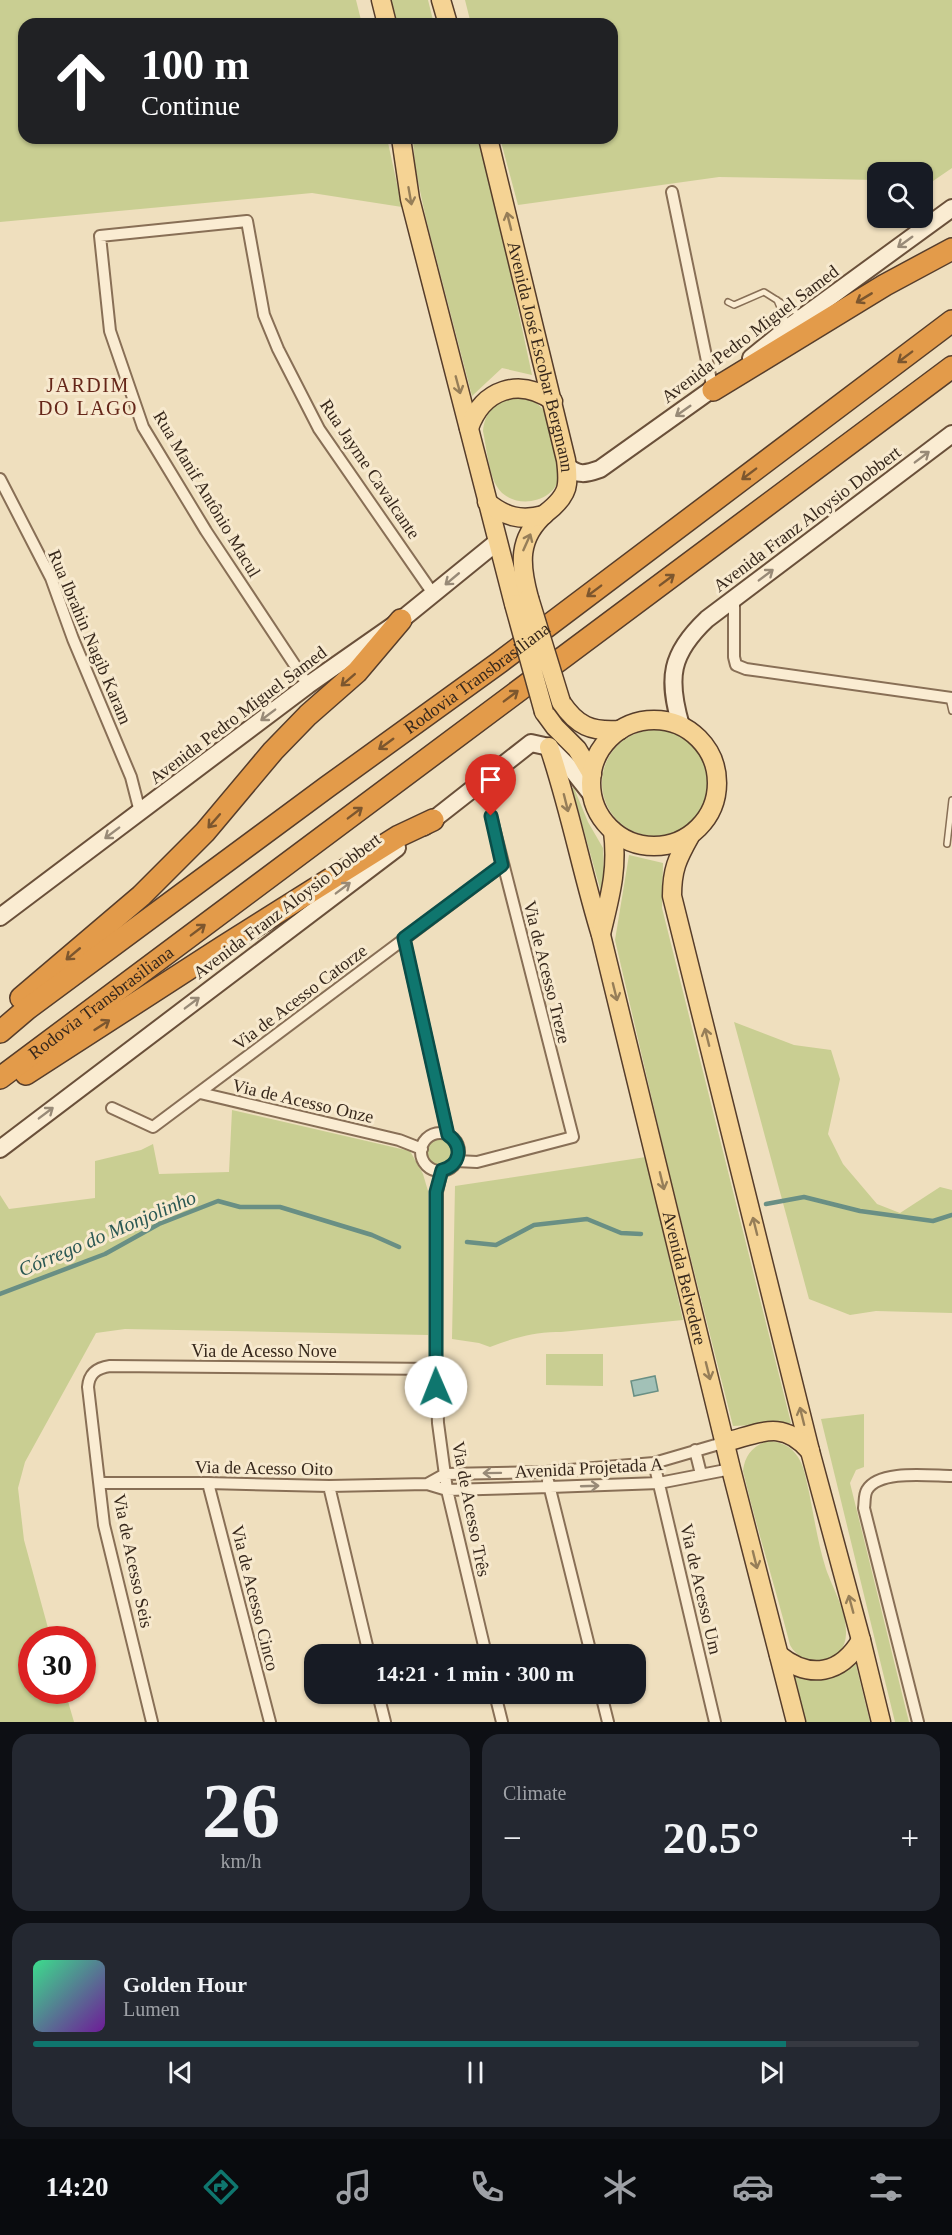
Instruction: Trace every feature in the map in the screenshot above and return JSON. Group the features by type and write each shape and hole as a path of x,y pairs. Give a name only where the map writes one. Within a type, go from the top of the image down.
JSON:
{"highway":[{"path":"713,390 885,285 952,249"},
{"name":"Rodovia Transbrasiliana","path":"0,1032 27,1009 327,787 519,648 952,321"},
{"name":"Rodovia Transbrasiliana","path":"0,1078 952,367"},
{"path":"0,1016 141,896 205,832 273,751 308,715 357,672 401,620"},
{"path":"0,1090 399,836 433,820"}],"main road":[{"path":"381,0 386,18"},
{"path":"441,0 446,18"},
{"path":"402,144 410,199 497,542 561,702 574,719 591,729 620,730"},
{"name":"Avenida José Escobar Bergmann","path":"490,144 567,466 568,485 554,507 535,526 523,548 524,579 521,601"},
{"name":"Avenida Pedro Miguel Samed","path":"567,466 578,474 600,470 713,390 803,316 952,208"},
{"path":"469,428 479,407 498,393 521,388 543,394 553,401"},
{"name":"Avenida Franz Aloysio Dobbert","path":"681,726 675,707 675,665 688,638 706,619 952,435"},
{"path":"487,502 499,512 513,518 529,519 544,515"},
{"name":"Avenida Pedro Miguel Samed","path":"0,917 308,685 401,620 497,542"},
{"path":"521,601 544,712 577,749 592,774"},
{"path":"549,747 573,771 592,795 600,815 613,831 634,843 657,846 680,841 690,836 703,824 713,808 717,772 708,750 696,736 681,726 650,720 639,722 620,730 604,745 594,763 592,795"},
{"name":"Avenida Franz Aloysio Dobbert","path":"0,1149 531,743 549,747"},
{"path":"549,747 561,783 601,935"},
{"name":"Avenida Belvedere","path":"613,831 616,856 613,885 601,935 731,1469 796,1722"},
{"path":"690,836 678,856 672,876 672,896 880,1722"},
{"path":"726,1442 762,1431 775,1430 789,1433 801,1440 810,1450"},
{"path":"779,1655 797,1667 818,1671 844,1662 861,1640"}],"street":[{"path":"672,192 713,390"},
{"name":"Rua Manif Antônio Macul","path":"247,220 100,236 110,331 143,427 206,531 308,685"},
{"name":"Rua Jayme Cavalcante","path":"247,220 264,315 278,349 319,429 434,595"},
{"name":"Rua Ibrahin Nagib Karam","path":"0,479 51,578 73,639 130,777 140,812"},
{"path":"734,598 734,657 736,664 746,669 951,698"},
{"name":"Via de Acesso Treze","path":"458,1156 477,1162 573,1137 491,816"},
{"name":"Via de Acesso Catorze","path":"112,1108 153,1127 502,865"},
{"path":"404,938 443,1111 443,1134"},
{"name":"Via de Acesso Onze","path":"200,1093 424,1144"},
{"path":"443,1134 456,1142 458,1156 449,1169 436,1169 423,1160 424,1144 443,1134"},
{"name":"Via de Acesso Três","path":"436,1169 438,1423 447,1490 484,1644"},
{"name":"Via de Acesso Nove","path":"94,1372 101,1367 110,1366 436,1369"},
{"name":"Via de Acesso Seis","path":"94,1372 89,1379 88,1387 104,1525 152,1722"},
{"name":"Avenida Projetada A","path":"445,1474 546,1472 654,1463 726,1442"},
{"path":"695,1450 701,1474"},
{"name":"Via de Acesso Um","path":"654,1463 716,1722"},
{"name":"Avenida Projetada A","path":"447,1490 660,1483 731,1469"},
{"path":"546,1472 589,1644"},
{"name":"Via de Acesso Oito","path":"427,1484 445,1474"},
{"path":"918,1722 864,1508 865,1492 873,1482 891,1476 952,1476"},
{"name":"Via de Acesso Oito","path":"100,1483 329,1486 427,1484 447,1490"},
{"name":"Via de Acesso Cinco","path":"208,1483 270,1722"},
{"path":"329,1486 367,1644"},
{"path":"380,1704 385,1722"},
{"path":"498,1704 502,1722"},
{"path":"604,1704 608,1722"}],"lane":[{"path":"728,302 734,305 764,292 803,316"},
{"path":"776,298 789,327"},
{"path":"951,698 952,711"},
{"path":"947,844 952,800"}],"green space":[{"path":"0,0 356,0 360,18 18,18 18,144 388,144 402,207 312,193 0,222"},
{"path":"391,0 428,0 432,18 396,18"},
{"path":"465,0 952,0 952,168 933,181 933,162 867,162 867,180 719,177 518,205 502,144 618,144 618,18 470,18"},
{"path":"413,144 479,144 494,197 532,375 502,368 472,396 426,219 415,167"},
{"path":"514,396 534,402 546,413 559,461 560,473 557,484 543,498 532,501 512,499 503,494 496,485 483,431 486,418 492,408"},
{"path":"655,730 675,734 693,745 704,763 708,783 704,803 693,821 675,832 655,836 635,832 617,821 606,803 602,783 606,763 617,745 635,734"},
{"path":"572,788 603,848 604,878 601,892"},
{"path":"629,855 663,863 662,908 791,1423 733,1426 668,1168 615,940"},
{"path":"734,1022 794,1045 831,1050 840,1079 828,1134 843,1164 877,1204 900,1213 940,1187 952,1190 952,1313 876,1311 850,1315 809,1299"},
{"path":"232,1110 410,1151 423,1174 428,1191 428,1335 125,1329 96,1333 25,1462 18,1488 24,1540 47,1626 18,1626 18,1704 69,1704 74,1722 0,1722 0,1195 9,1209 95,1198 95,1161 141,1150 153,1144 159,1174 229,1172"},
{"path":"440,1139 449,1143 453,1152 449,1161 440,1165 431,1161 427,1152 431,1143"},
{"path":"646,1157 683,1320 533,1334 490,1347 452,1339 455,1186"},
{"path":"546,1354 603,1354 603,1386 546,1385"},
{"path":"864,1414 864,1467 856,1470 850,1483 909,1722 895,1722 821,1419"},
{"path":"767,1441 789,1447 804,1470 823,1560 844,1617 846,1634 844,1645 839,1653 823,1661 805,1659 790,1645 748,1493 743,1471 745,1460 753,1449"},
{"path":"855,1661 870,1722 806,1722 793,1671"}],"water":[{"path":"655,1376 658,1391 634,1396 631,1381"}],"waterway":[{"name":"Córrego do Monjolinho","path":"766,1204 804,1197 860,1211 933,1221 952,1215"},
{"name":"Córrego do Monjolinho","path":"0,1294 105,1254 159,1224 218,1201 240,1207 280,1207 372,1235 399,1247"},
{"name":"Córrego do Monjolinho","path":"467,1242 496,1245 534,1225 587,1219 621,1233 641,1234"}],"district":[{"name":"JARDIM DO LAGO","path":"88,396"}],"route":[{"path":"436,1387 436,1192 442,1170 449,1169 454,1164 459,1151 456,1142 448,1135 404,938 502,865 491,816"}]}
